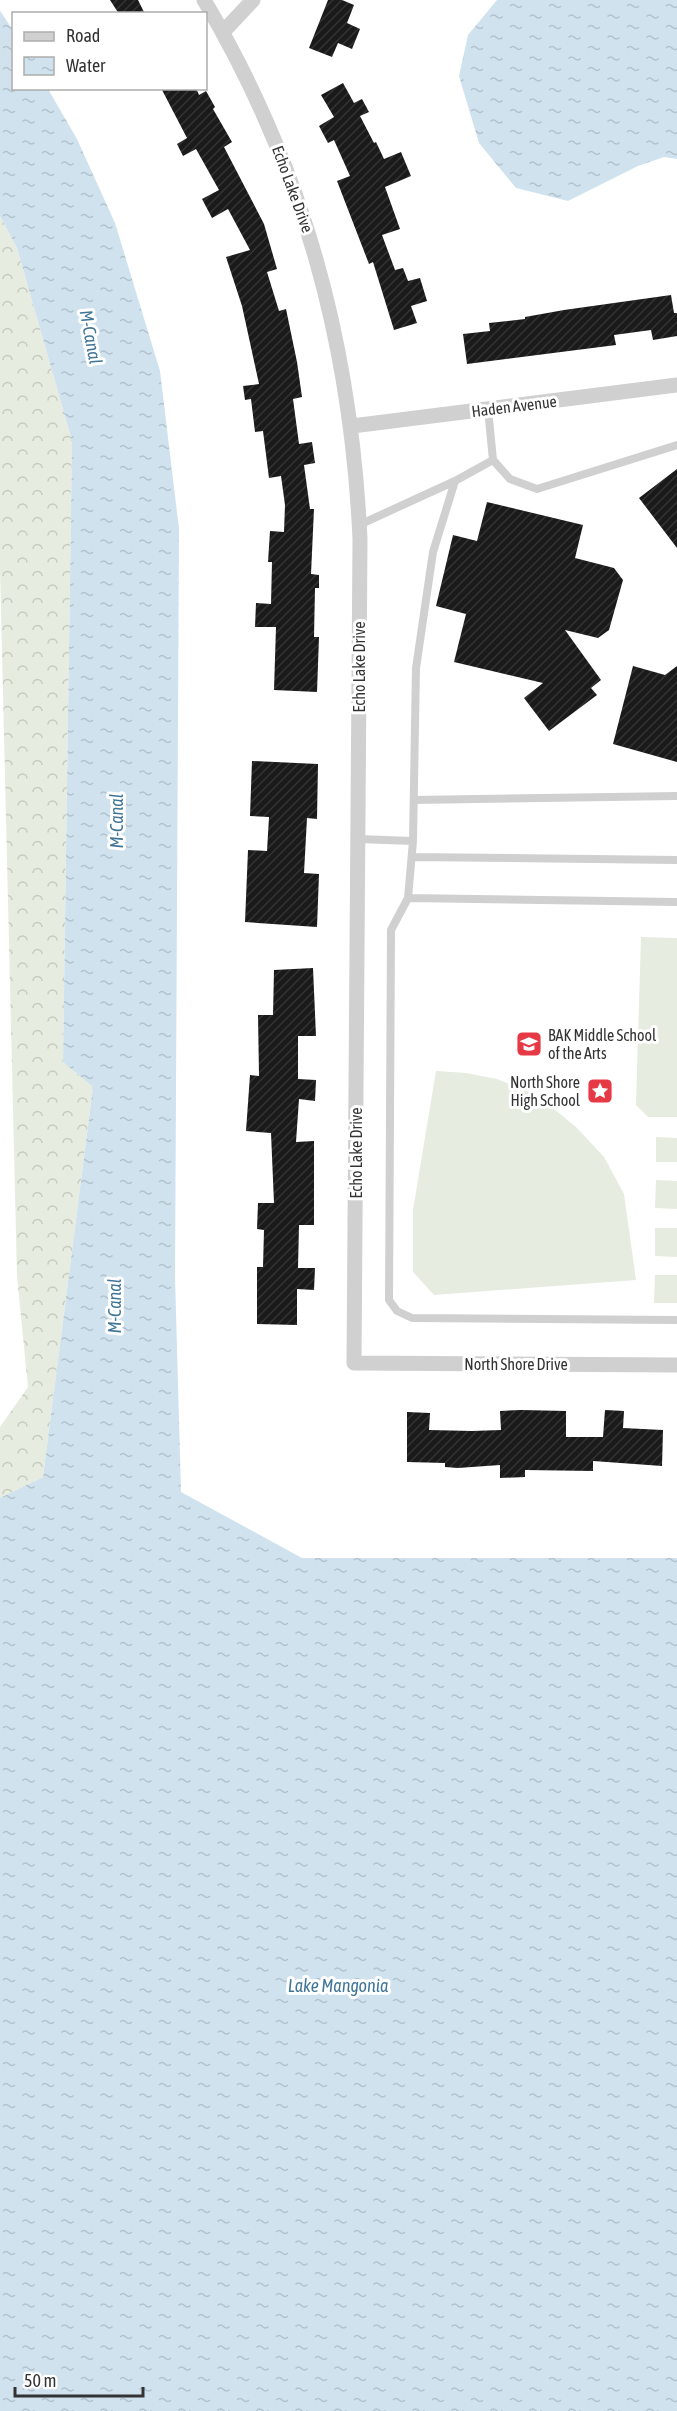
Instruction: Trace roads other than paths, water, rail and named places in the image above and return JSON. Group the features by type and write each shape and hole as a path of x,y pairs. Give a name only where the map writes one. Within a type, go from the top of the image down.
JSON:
{"street":[{"name":"Echo Lake Drive","path":"204,0 261,106 308,230 327,294 341,358 352,426 359,525 354,1363"},
{"path":"223,32 253,0"},
{"name":"Haden Avenue","path":"352,426 677,385"},
{"name":"North Shore Drive","path":"354,1363 677,1365"}],"lane":[{"path":"488,409 493,460 510,479 537,489 677,446"},
{"path":"359,525 455,481 493,460"},
{"path":"455,481 433,552 416,668 413,841 408,898 391,930 389,1300 397,1311 412,1318 677,1320"},
{"path":"414,800 677,796"},
{"path":"358,839 413,841"},
{"path":"412,857 677,860"},
{"path":"408,898 677,902"}],"water":[{"path":"497,0 677,0 677,159 664,157 638,166 568,201 516,188 479,143 459,76 468,35"},
{"name":"Lake Mangonia","path":"0,11 12,29 12,90 49,90 77,139 115,223 160,371 179,529 175,1277 181,1492 302,1558 677,1558 677,2411 0,2411 0,1498 43,1477 93,1087 63,1062 72,441 17,248 0,216"}],"place":[{"name":"BAK Middle School of the Arts","path":"529,1044"},
{"name":"North Shore High School","path":"600,1091"}],"water label":[{"name":"M-Canal","path":"91,337"},
{"name":"M-Canal","path":"116,821"},
{"name":"M-Canal","path":"114,1306"}]}
